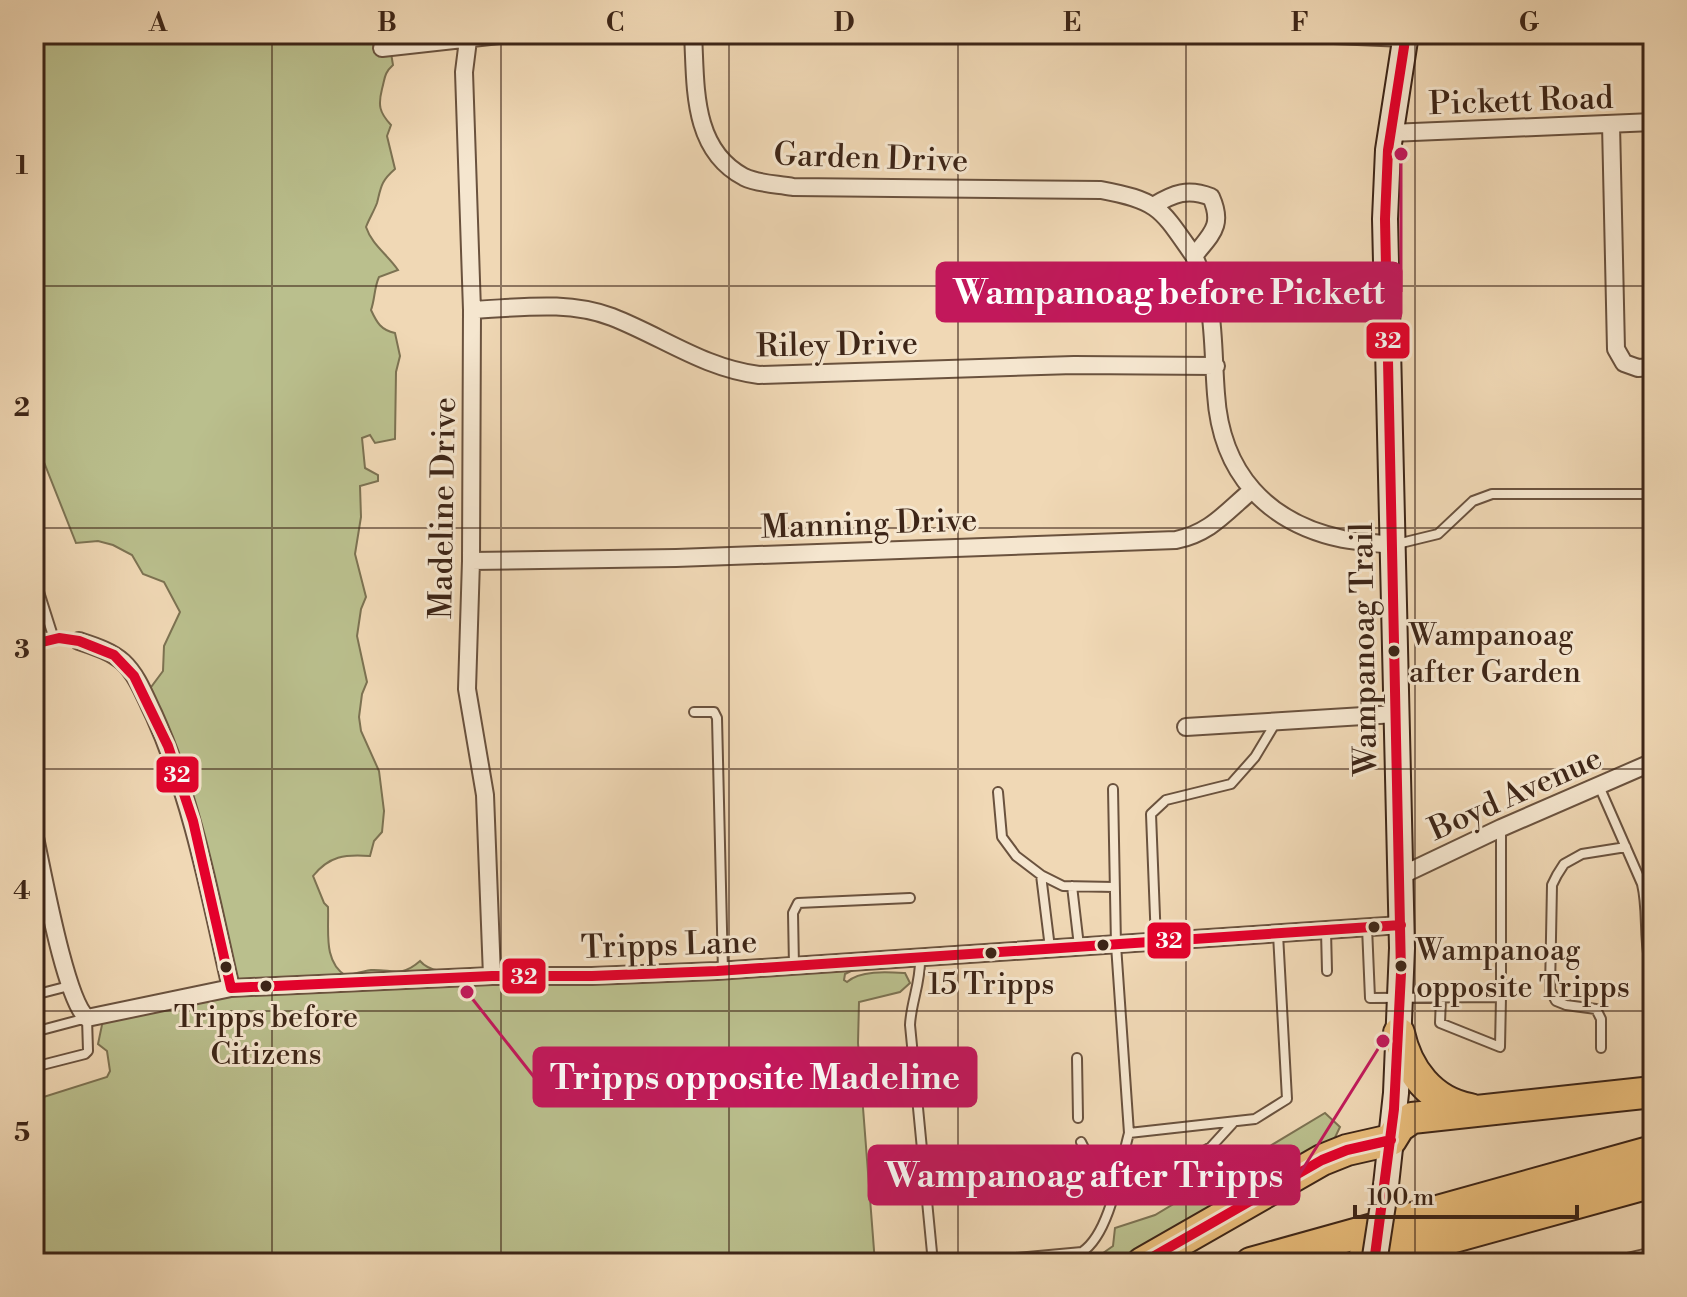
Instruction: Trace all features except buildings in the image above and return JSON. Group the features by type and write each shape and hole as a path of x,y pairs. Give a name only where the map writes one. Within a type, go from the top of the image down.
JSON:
{"highway":[{"path":"1399,1033 1410,1065 1435,1094 1457,1106 1483,1110"},
{"path":"1142,1263 1322,1160 1391,1140 1399,1127 1412,1118 1653,1092"},
{"path":"1251,1263 1653,1151"},
{"path":"1360,1263 1653,1182"}],"main road":[{"name":"Wampanoag Trail","path":"1374,1263 1391,1140 1401,998 1385,232 1390,133 1406,36"}],"street":[{"path":"382,48 508,34"},
{"name":"Garden Drive","path":"693,34 697,106 706,138 721,160 747,179 793,187 1101,190 1148,201 1167,218 1194,256 1206,282 1220,430 1231,461 1251,491 1273,509 1303,526 1343,539 1392,545"},
{"path":"1310,34 1406,36"},
{"name":"Madeline Drive","path":"468,40 464,72 472,310 467,689 485,795 492,976"},
{"name":"Pickett Road","path":"1390,133 1653,122"},
{"path":"1611,124 1616,349 1624,363 1638,368 1653,367"},
{"path":"1153,206 1194,190 1211,197 1217,212 1216,227 1194,256"},
{"name":"Riley Drive","path":"472,310 558,305 584,310 611,317 720,368 759,375 1074,365 1216,366"},
{"name":"Manning Drive","path":"471,561 676,558 1176,540 1205,531 1251,491"},
{"path":"79,641 114,655 125,664 143,692 168,746 202,855 231,988"},
{"path":"1186,727 1396,714"},
{"name":"Boyd Avenue","path":"1400,876 1653,762"},
{"path":"34,833 69,986 80,1012 87,1018"},
{"name":"Tripps Lane","path":"87,1018 231,988 492,976 723,971 1401,925"}],"lane":[{"path":"1392,545 1438,534 1473,501 1492,494 1653,494"},
{"path":"34,576 54,639"},
{"path":"34,644 54,639 79,641"},
{"path":"694,712 714,712 717,718 723,971"},
{"path":"1156,942 1151,814 1166,800 1231,784 1255,757 1277,722"},
{"path":"1599,786 1649,905 1646,945 1649,959 1653,960"},
{"path":"959,1263 1082,1252 1091,1246 1097,1236 1113,1193 1129,1133 1116,945 1113,789"},
{"path":"998,792 1002,837 1016,856 1041,875 1063,886 1114,887"},
{"path":"1441,998 1440,1023 1500,1047 1501,828"},
{"path":"1601,1048 1601,1019 1596,1009 1556,1001 1550,990 1552,885 1564,864 1573,858 1626,847"},
{"path":"1041,875 1050,949"},
{"path":"1072,886 1079,947"},
{"path":"794,967 793,913 798,903 910,898"},
{"path":"1367,927 1370,998 1501,997"},
{"path":"1326,930 1327,971"},
{"path":"1129,1133 1255,1119 1287,1099 1278,933"},
{"path":"920,958 921,975 910,1025 933,1263"},
{"path":"34,995 69,986"},
{"path":"34,1032 87,1018 88,1051 85,1054 34,1067"},
{"path":"1077,1058 1078,1118"},
{"path":"1113,1193 1131,1195 1211,1147 1233,1123"},
{"path":"1081,1142 1088,1156 1118,1171"},
{"path":"1605,1263 1653,1252"}],"green space":[{"path":"34,34 391,36 386,46 393,65 385,76 380,104 391,125 387,136 395,169 382,184 366,227 398,270 379,277 371,310 380,325 395,333 400,356 396,372 395,439 375,443 370,435 362,438 365,468 378,475 378,481 360,486 361,517 355,554 366,597 357,636 367,682 359,717 361,731 379,771 384,811 382,832 374,841 370,856 353,855 331,860 313,876 328,907 330,954 346,976 371,970 402,971 420,961 440,971 481,969 490,979 863,965 845,974 844,980 847,982 859,975 874,973 905,973 910,983 900,992 859,1002 858,1043 875,1263 34,1263 34,1100 107,1077 110,1071 107,1051 98,1044 103,1020 228,993 202,852 146,694 163,671 164,646 180,612 164,582 143,574 132,555 98,541 76,543 34,437"},
{"path":"1325,1113 1340,1127 1330,1148 1131,1263 1089,1263 1113,1246 1115,1228 1155,1215"}],"transit line":[{"name":"32","path":"1374,1263 1394,1109 1401,973 1385,219 1388,150 1406,34"},
{"name":"32","path":"34,644 59,638 79,641 114,655 134,676 168,746 193,821 231,988"},
{"name":"32","path":"231,988 492,976 717,971 1401,925"},
{"name":"32","path":"1142,1263 1322,1160 1347,1150 1391,1140"}],"place":[{"name":"Wampanoag before Pickett","path":"1401,154"},
{"name":"Wampanoag after Garden","path":"1394,651"},
{"name":"15 Tripps","path":"991,953"},
{"name":"Wampanoag opposite Tripps","path":"1401,966"},
{"name":"Tripps before Citizens","path":"266,986"},
{"name":"Tripps opposite Madeline","path":"467,992"},
{"name":"Wampanoag after Tripps","path":"1383,1041"}]}
